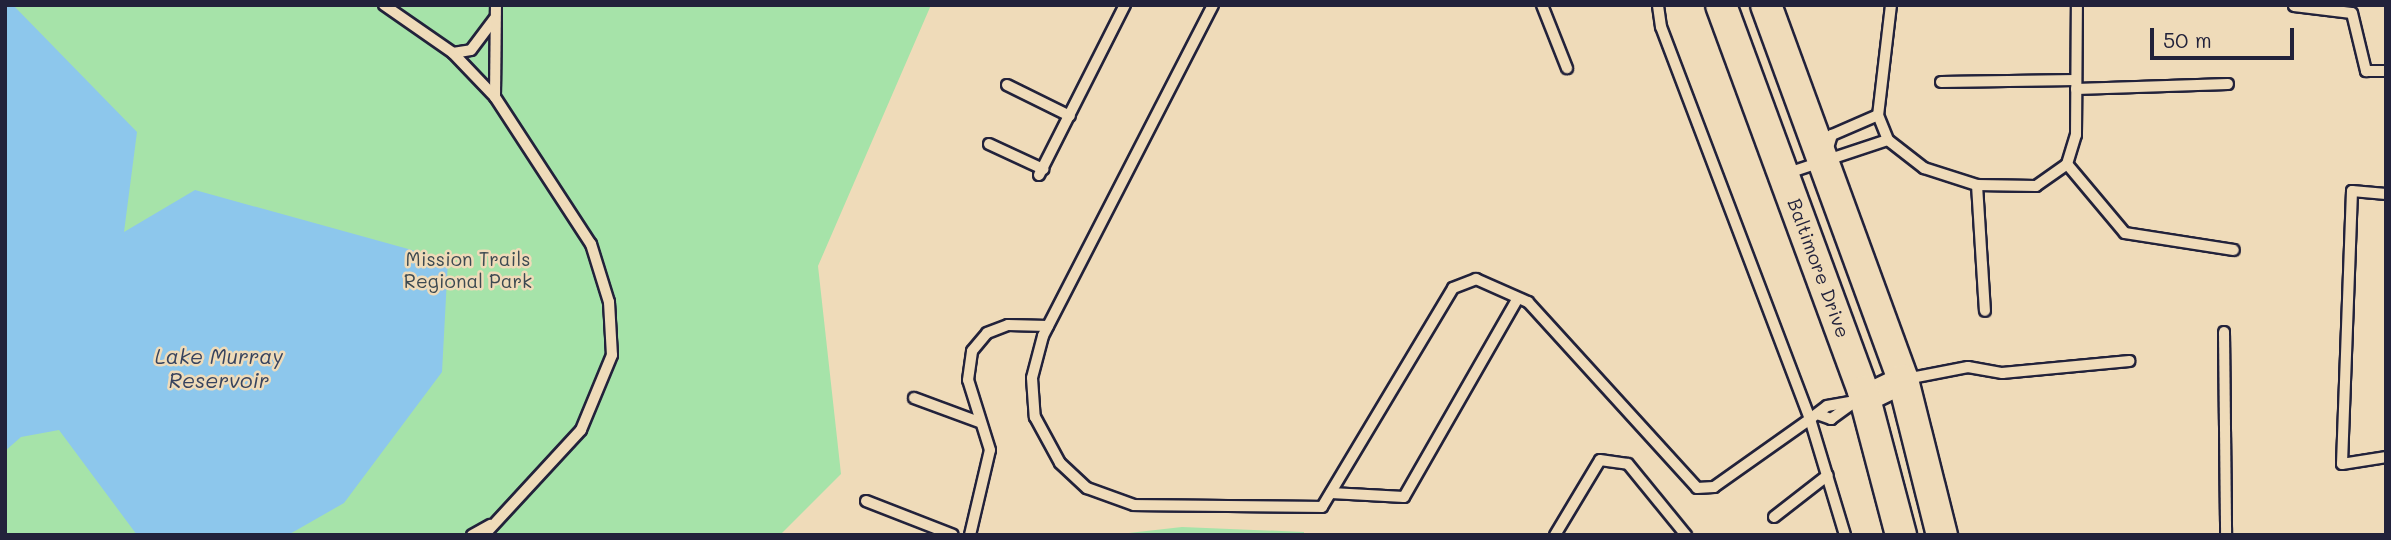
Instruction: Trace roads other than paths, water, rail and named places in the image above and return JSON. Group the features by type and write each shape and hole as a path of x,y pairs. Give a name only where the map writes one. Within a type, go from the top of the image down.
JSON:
{"main road":[{"name":"Baltimore Drive","path":"1721,5 1785,174 1860,400 1900,535"},
{"path":"1766,5 1825,158 1903,380 1942,535"}],"street":[{"path":"1860,400 1903,380"}],"lane":[{"path":"384,5 453,53 495,97 591,244 609,302 612,355 580,430 484,535"},
{"path":"1213,5 1048,326 1032,378 1035,417 1060,463 1087,488 1134,505 1322,507 1453,288 1476,279 1518,298 1697,488 1714,487 1827,406 1860,400"},
{"path":"1542,5 1567,68"},
{"path":"1658,5 1815,417 1844,535"},
{"path":"1891,5 1878,115 1888,140 1924,168 1977,185 2036,186 2067,164 2076,135 2077,5"},
{"path":"989,144 1041,172 1124,6"},
{"path":"2294,6 2352,13 2366,71 2386,71"},
{"path":"453,53 471,50 496,11"},
{"path":"495,97 496,11"},
{"path":"1941,82 2228,84"},
{"path":"1007,85 1070,116"},
{"path":"1825,158 1832,135 1878,115"},
{"path":"1785,174 1825,158 1844,160 1888,140"},
{"path":"2067,164 2125,233 2234,250"},
{"path":"1977,185 1985,311"},
{"path":"2386,194 2352,191 2342,464 2386,457"},
{"path":"1331,493 1404,497 1518,298"},
{"path":"970,535 990,450 968,380 972,351 987,333 1008,325 1048,326"},
{"path":"2224,332 2226,535"},
{"path":"1903,380 1926,370 1968,367 2002,373 2129,361"},
{"path":"914,398 979,422"},
{"path":"1555,535 1600,460 1628,464 1686,535"},
{"path":"1774,517 1828,475"},
{"path":"866,501 953,535"},
{"path":"472,535 495,522"}],"water":[{"name":"Lake Murray Reservoir","path":"5,5 13,5 137,132 124,232 195,190 448,260 442,372 344,503 288,535 137,535 59,430 21,437 5,451"}],"park label":[{"name":"Mission Trails Regional Park","path":"468,270"}]}
